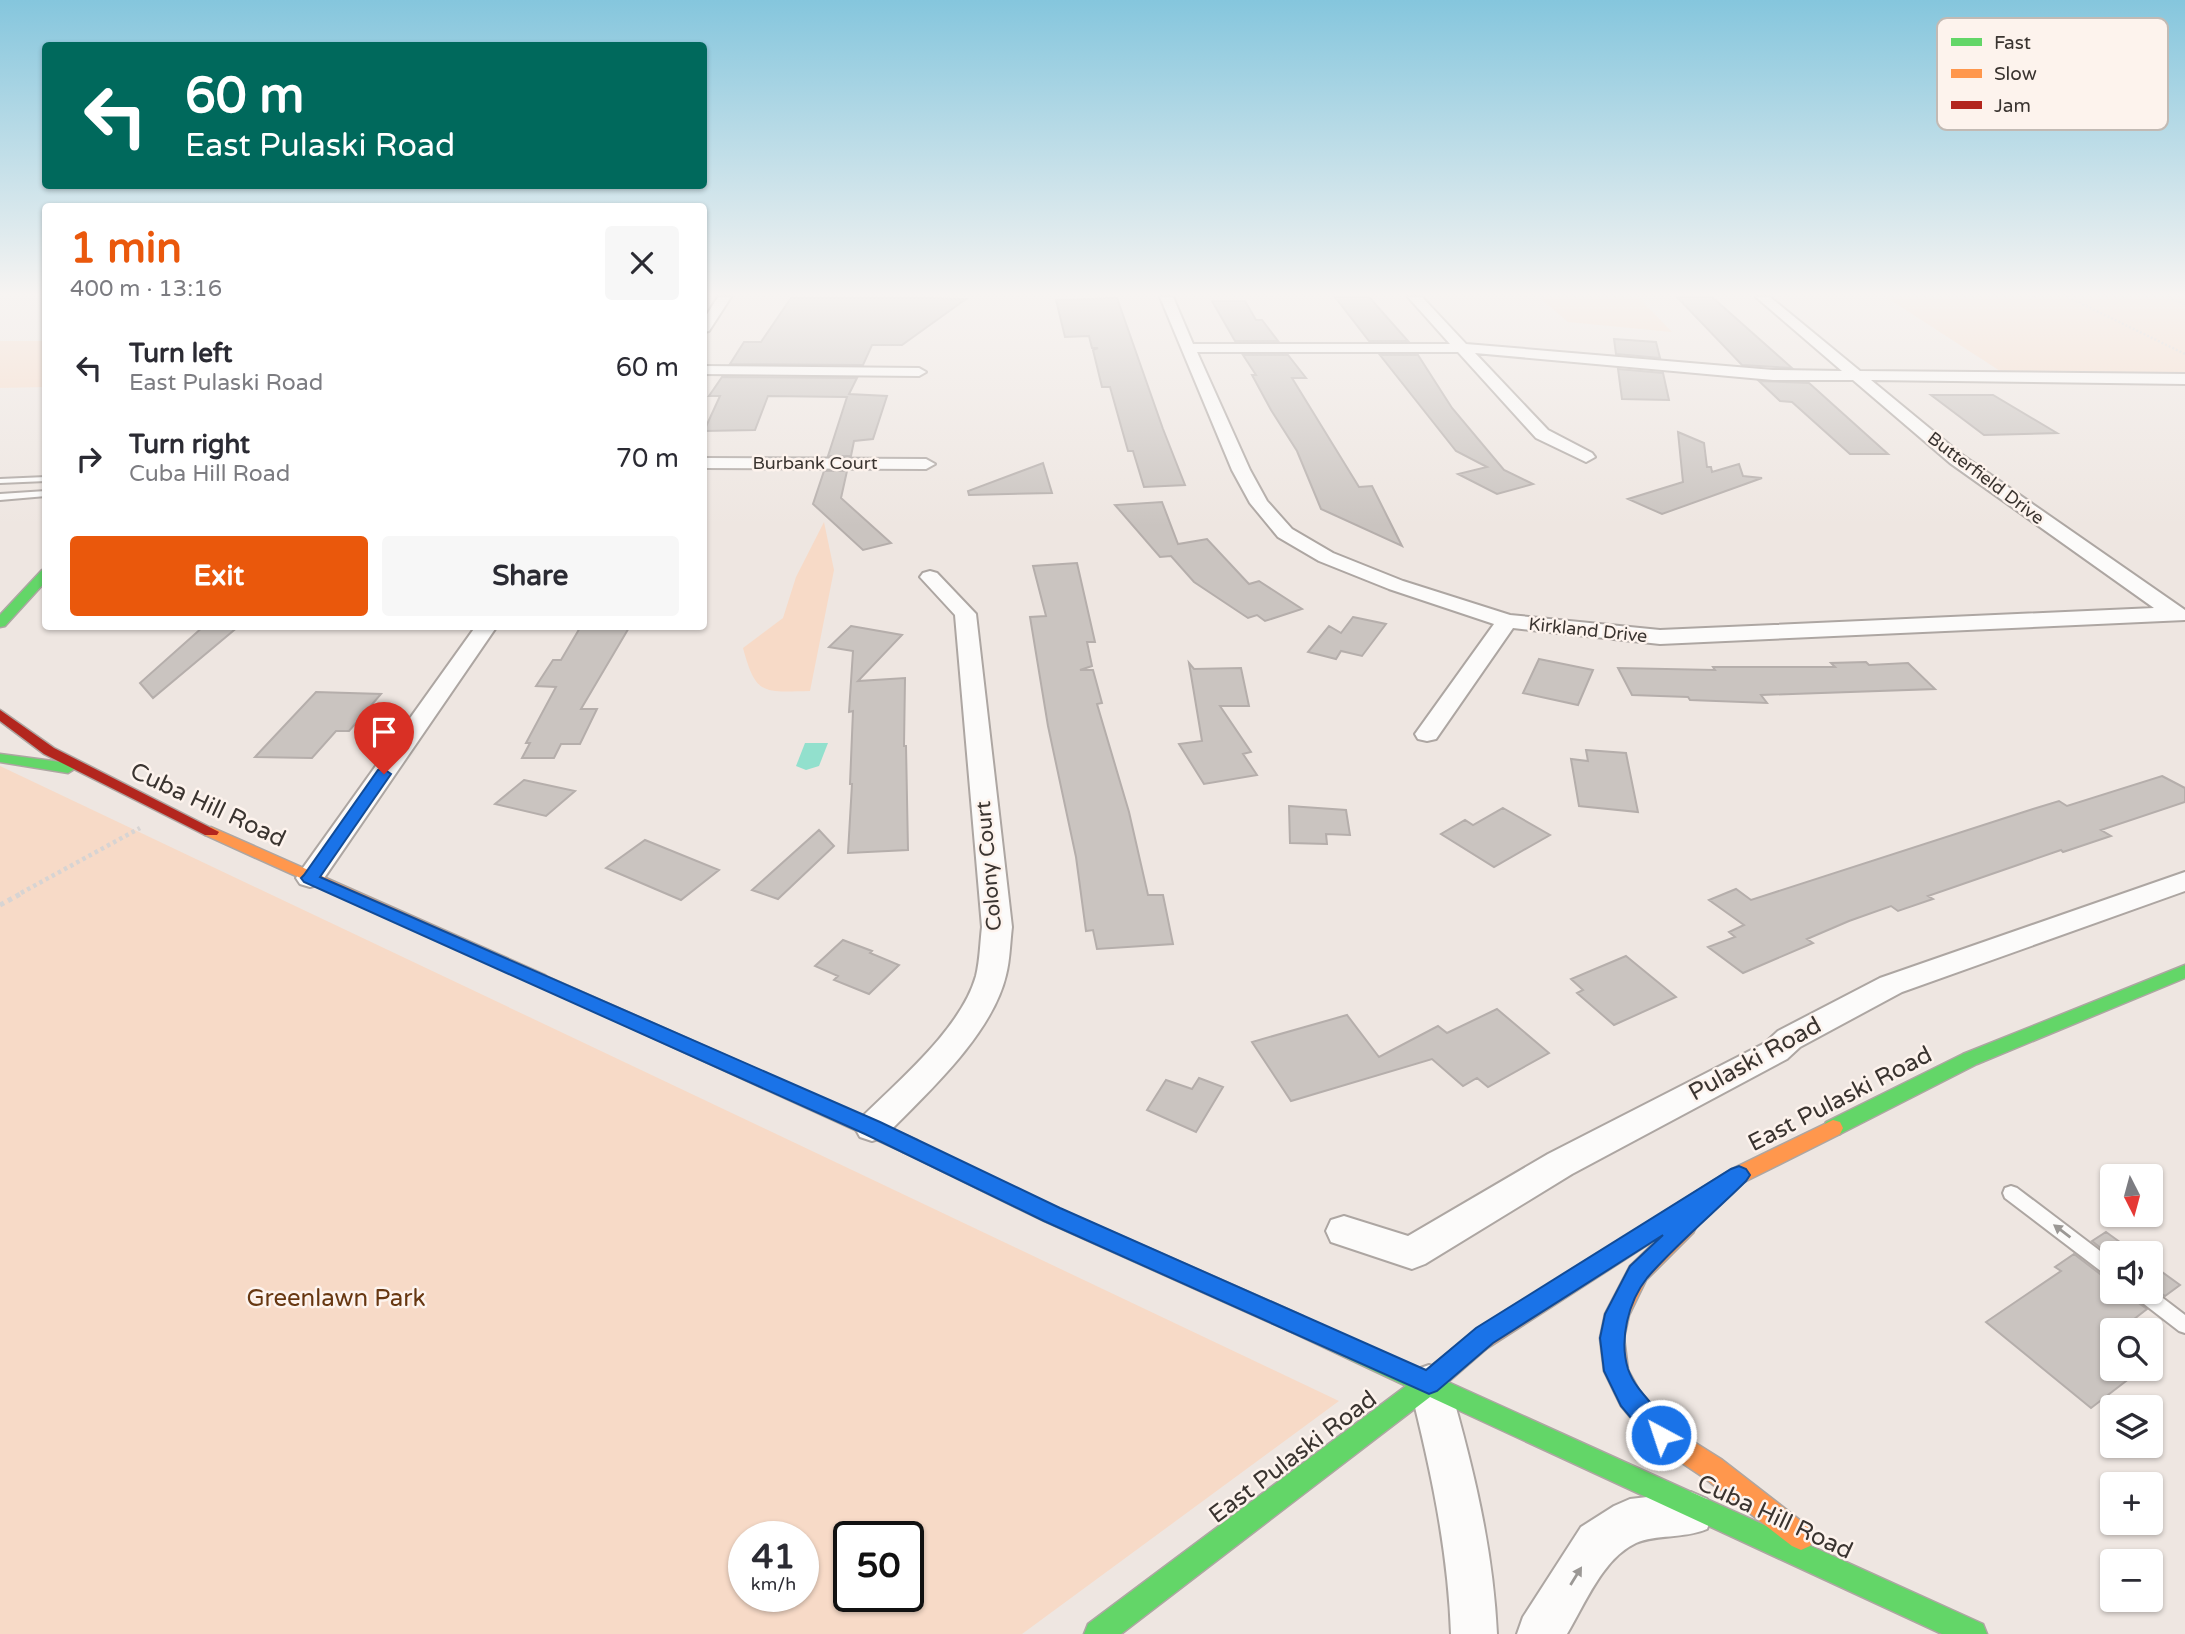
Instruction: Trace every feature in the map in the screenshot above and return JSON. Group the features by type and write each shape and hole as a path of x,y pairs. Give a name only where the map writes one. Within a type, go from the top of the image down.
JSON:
{"main road":[{"path":"0,601 24,589 42,575"},
{"path":"0,623 42,576"},
{"name":"Cuba Hill Road","path":"0,713 49,751 168,813 872,1128 1052,1215 1429,1383 1973,1634"},
{"path":"0,758 86,771"},
{"name":"East Pulaski Road","path":"1098,1634 1429,1383 1485,1336 1739,1175 1970,1059 2185,971"},
{"path":"1739,1175 1638,1273 1617,1314 1612,1338 1616,1371 1630,1398 1661,1435 1712,1468 1854,1578"}],"street":[{"name":"Kirkland Drive","path":"1201,373 1241,470 1259,503 1285,533 1326,557 1396,585 1507,621 1587,632 1660,637 2180,617"},
{"path":"1485,373 1542,434 1586,457"},
{"path":"1785,373 2185,379"},
{"name":"Butterfield Drive","path":"1854,373 1956,460 2180,617"},
{"name":"Burbank Court","path":"707,463 926,464"},
{"name":"Colony Court","path":"872,1128 965,1026 990,978 997,927 965,614 930,577"},
{"path":"1427,734 1507,621"},
{"path":"310,878 484,630"},
{"name":"Pulaski Road","path":"1344,1231 1412,1253 1560,1164 1776,1051 1789,1039 1891,985 2185,881"},
{"path":"1429,1383 1461,1502 1474,1596 1474,1634"},
{"path":"1540,1634 1597,1543 1630,1521 1709,1511"}],"lane":[{"path":"0,481 42,479"},
{"path":"0,497 42,493"},
{"path":"2011,1193 2100,1261"},
{"path":"2157,1304 2185,1325"}],"path":[{"path":"0,905 168,813"}],"green space":[{"path":"0,373 42,373 42,387 0,388"},
{"path":"824,522 834,570 810,691 764,688 752,675 743,648 783,618 796,577"},
{"name":"Greenlawn Park","path":"0,766 1339,1401 1022,1634 0,1634"}],"shaded area":[{"path":"805,743 828,743 819,766 806,770 796,766"}],"building":[{"path":"1099,373 1143,373 1185,485 1144,487 1133,451 1128,451 1110,387 1102,387"},
{"path":"1302,373 1306,378 1292,378 1359,487 1372,486 1402,546 1321,509 1297,451 1252,375"},
{"path":"1394,373 1430,373 1452,408 1504,470 1533,484 1497,494 1458,474 1487,467 1456,451"},
{"path":"1619,373 1663,373 1669,400 1622,399"},
{"path":"722,377 857,378 849,394 887,396 873,439 854,441 851,456 828,456 847,397 768,396 755,430 707,431 707,424 720,396 709,396"},
{"path":"1759,381 1809,383 1888,454 1850,454 1792,402 1780,401"},
{"path":"1931,395 1993,395 2057,433 1984,435"},
{"path":"1678,432 1704,443 1707,467 1711,467 1712,472 1739,464 1743,476 1762,478 1662,514 1628,499 1683,482"},
{"path":"1043,463 1052,493 969,495 968,491"},
{"path":"824,471 847,471 841,498 891,543 863,550 813,504"},
{"path":"1162,502 1178,544 1207,539 1249,584 1259,581 1302,609 1265,621 1257,615 1248,618 1194,582 1171,556 1160,557 1115,505"},
{"path":"1077,563 1095,642 1087,642 1092,666 1080,670 1093,670 1102,703 1097,704 1129,812 1148,895 1163,895 1173,944 1097,949 1093,930 1086,931 1076,857 1048,726 1030,617 1046,616 1033,566"},
{"path":"1353,617 1386,624 1362,656 1341,651 1336,659 1308,652 1329,626 1341,633"},
{"path":"851,626 902,635 858,681 905,678 904,746 908,850 848,853 853,711 849,712 853,651 829,647"},
{"path":"200,630 234,630 153,698 140,683"},
{"path":"579,630 628,630 581,709 597,709 580,744 561,744 554,758 522,758 530,743 526,743 556,687 536,686 553,660 561,660"},
{"path":"1539,659 1593,670 1578,705 1523,693"},
{"path":"1866,662 1869,665 1908,663 1935,689 1761,695 1767,703 1690,700 1688,697 1632,695 1618,668 1715,670 1713,667 1835,667 1831,663"},
{"path":"1189,663 1194,669 1241,668 1249,706 1220,706 1251,752 1243,754 1257,775 1204,784 1179,744 1202,741"},
{"path":"316,692 381,694 349,731 336,731 312,758 255,757"},
{"path":"1586,750 1626,753 1638,812 1579,806 1571,759 1588,761"},
{"path":"2162,776 2185,788 2185,802 2101,830 2111,836 2063,852 2061,850 1928,896 1933,899 1898,911 1891,906 1849,921 1807,939 1813,943 1743,973 1708,947 1735,937 1729,932 1744,925 1709,900 1736,889 1751,900 2059,801 2067,806"},
{"path":"524,780 575,791 546,816 495,804"},
{"path":"1289,806 1346,810 1350,835 1326,834 1327,844 1290,843"},
{"path":"1503,808 1550,835 1494,867 1441,834 1465,820 1473,825"},
{"path":"819,830 834,846 778,899 752,890"},
{"path":"645,840 719,870 681,900 606,868"},
{"path":"843,940 899,965 869,994 834,980 838,976 815,966"},
{"path":"1626,956 1676,997 1614,1025 1577,993 1583,990 1571,979"},
{"path":"1497,1009 1549,1053 1488,1087 1477,1078 1463,1086 1432,1059 1291,1101 1252,1042 1347,1015 1379,1057 1438,1026 1447,1033"},
{"path":"1199,1078 1223,1087 1196,1132 1147,1110 1166,1080 1192,1089"},
{"path":"2106,1232 2118,1241 2100,1241 2100,1247 2092,1241"},
{"path":"2074,1254 2100,1274 2100,1304 2140,1304 2147,1309 2135,1318 2100,1318 2100,1381 2126,1381 2108,1395 2100,1395 2100,1401 2091,1408 1986,1322 2061,1271 2055,1267"},
{"path":"2163,1273 2180,1285 2165,1296 2163,1295"}],"traffic: fast":[{"path":"0,623 42,577"},
{"path":"0,758 68,768"},
{"path":"1833,1128 1970,1059 2185,971"},
{"path":"539,979 910,1146"},
{"path":"1295,1323 1973,1634"},
{"path":"1098,1634 1429,1383 1478,1342"}],"traffic: slow":[{"path":"211,832 539,979"},
{"path":"1478,1342 1739,1175 1833,1128"},
{"path":"910,1146 1052,1215 1295,1323"},
{"path":"1685,1227 1638,1273 1617,1314 1612,1338 1616,1371 1630,1398 1661,1435 1712,1468 1801,1537"}],"traffic: jam":[{"path":"0,714 49,751 211,832"}],"route":[{"path":"384,774 310,878 872,1128 1052,1215 1429,1383 1485,1336 1739,1175 1638,1273 1617,1314 1612,1338 1616,1371 1630,1398 1661,1435"}]}
